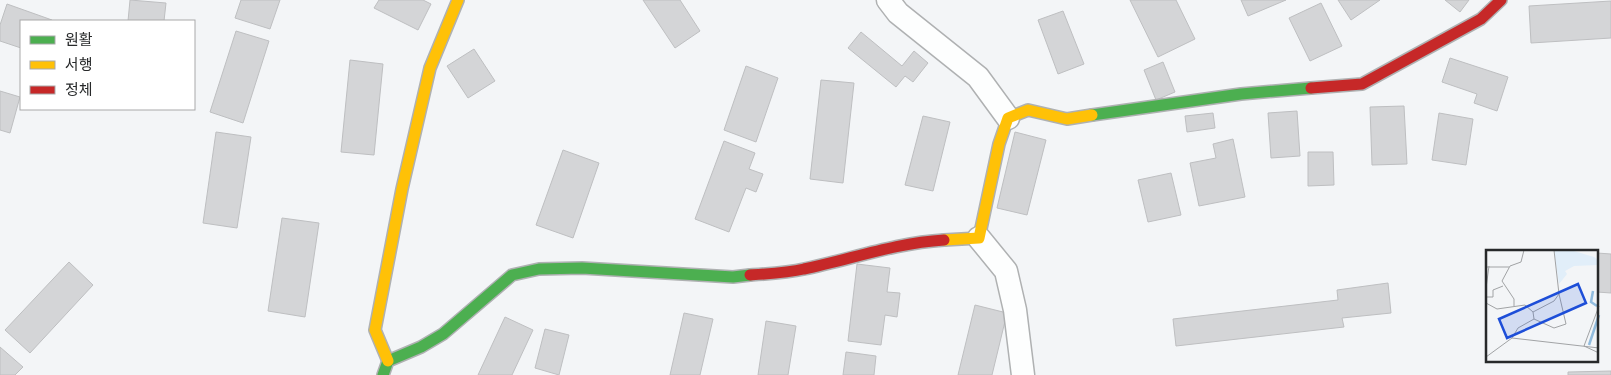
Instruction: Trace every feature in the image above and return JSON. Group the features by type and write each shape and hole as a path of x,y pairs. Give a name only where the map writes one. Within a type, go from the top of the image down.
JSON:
{"street":[{"path":"383,375 388,361 376,330 400,198 430,68 458,0"},
{"path":"888,0 898,13 978,77 1008,118"},
{"path":"1008,118 1028,110 1067,119 1241,94 1362,84 1481,19 1501,0"},
{"path":"979,238 1000,144 1008,118"},
{"path":"388,361 420,347 443,334 512,275 539,268 582,268 733,277 802,270 916,242 979,238"},
{"path":"979,238 1006,271 1015,310 1023,375"}],"building":[{"path":"130,0 166,3 164,20 128,20"},
{"path":"241,0 280,0 270,29 235,18"},
{"path":"379,0 423,0 431,4 418,30 374,8"},
{"path":"643,0 680,0 700,31 675,48"},
{"path":"1130,0 1176,0 1195,39 1158,57"},
{"path":"1241,0 1286,0 1248,16"},
{"path":"1338,0 1380,0 1351,20"},
{"path":"1445,0 1469,0 1460,12"},
{"path":"1611,1 1611,38 1531,43 1529,6"},
{"path":"1321,3 1342,46 1310,61 1289,18"},
{"path":"7,4 52,20 20,20 20,48 0,41 0,25"},
{"path":"1063,11 1084,64 1058,74 1038,20"},
{"path":"236,31 269,41 243,123 210,112"},
{"path":"861,32 902,66 914,51 928,63 913,82 905,76 896,87 848,48"},
{"path":"474,49 495,81 468,98 447,66"},
{"path":"1450,58 1508,77 1497,111 1474,103 1477,94 1442,82"},
{"path":"350,60 383,64 374,155 341,152"},
{"path":"1163,62 1175,92 1156,100 1144,70"},
{"path":"746,66 778,78 756,142 724,130"},
{"path":"821,80 854,83 843,183 810,179"},
{"path":"0,91 20,97 10,133 0,130"},
{"path":"1404,106 1407,164 1372,165 1370,107"},
{"path":"1297,111 1300,156 1271,158 1268,113"},
{"path":"1213,113 1215,128 1187,132 1185,116"},
{"path":"1439,113 1473,119 1466,165 1432,160"},
{"path":"923,116 950,122 933,191 905,185"},
{"path":"216,132 251,137 237,228 203,223"},
{"path":"1015,132 1046,140 1027,215 997,208"},
{"path":"1233,139 1245,197 1199,206 1190,163 1216,158 1213,144"},
{"path":"724,141 755,153 749,169 763,174 756,192 746,188 729,232 695,219"},
{"path":"563,150 599,163 573,238 536,225"},
{"path":"1308,152 1333,152 1334,185 1308,186"},
{"path":"1171,173 1181,215 1148,222 1138,180"},
{"path":"282,218 319,223 305,317 268,311"},
{"path":"1598,253 1611,254 1611,293 1598,292"},
{"path":"69,262 93,285 30,353 5,330"},
{"path":"857,264 890,268 887,292 900,293 897,317 885,315 881,345 848,341"},
{"path":"1388,283 1391,313 1342,318 1344,327 1176,346 1173,319 1338,300 1337,290"},
{"path":"975,305 1007,313 992,375 958,375"},
{"path":"684,313 713,319 700,375 670,375"},
{"path":"505,317 533,330 512,375 478,375"},
{"path":"766,321 796,326 788,375 758,375"},
{"path":"545,329 569,335 559,375 535,368"},
{"path":"0,347 23,367 15,375 0,375"},
{"path":"846,352 876,356 874,375 843,375"},
{"path":"1611,371 1611,375 1568,375 1568,372"}],"traffic: fast":[{"path":"1092,115 1241,94 1311,88"},
{"path":"383,375 388,361 421,347 443,334 512,275 539,269 582,268 733,277 750,275"}],"traffic: slow":[{"path":"388,361 375,330 402,189 430,68 458,0"},
{"path":"944,240 979,238 999,144 1008,118 1028,110 1067,119 1092,115"}],"traffic: jam":[{"path":"1311,88 1362,84 1481,19 1501,0"},
{"path":"750,275 797,270 908,244 944,240"}]}
